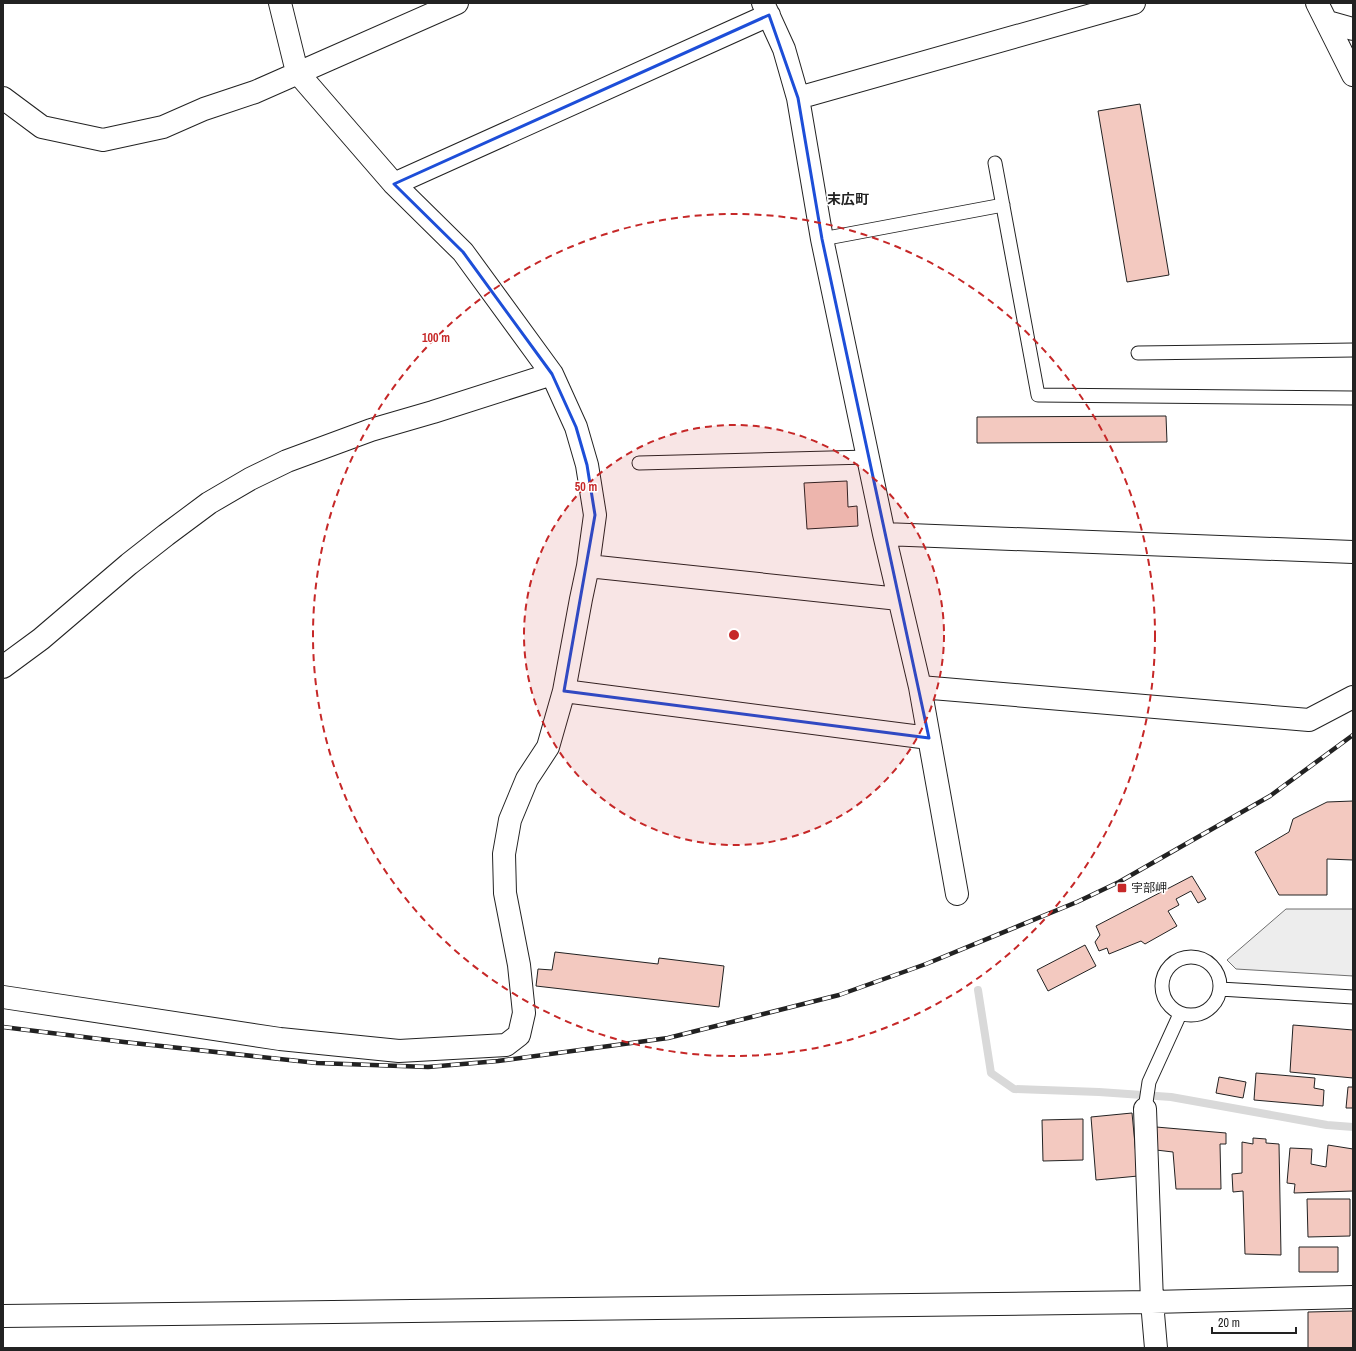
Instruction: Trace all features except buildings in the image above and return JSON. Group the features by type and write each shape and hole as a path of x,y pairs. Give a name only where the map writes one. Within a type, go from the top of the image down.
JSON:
{"street":[{"path":"3,997 280,1039 399,1051 506,1045 519,1035 524,1013 519,965 505,893 504,854 510,820 527,779 548,747 564,691 588,566 595,515 587,464 576,428 552,374 462,252 394,184 298,72 280,3"},
{"path":"3,98 42,127 103,140 163,127 204,109 255,92 457,3"},
{"path":"798,98 1134,3"},
{"path":"1317,3 1328,22 1353,75"},
{"path":"394,184 766,9 784,49 798,98 822,239 884,534 920,687 957,894"},
{"path":"1328,22 1353,29"},
{"path":"3,667 40,639 166,535 209,503 250,479 287,461 371,430 552,374"},
{"path":"884,534 1353,552"},
{"path":"588,566 899,599"},
{"path":"920,687 1308,720 1353,697"},
{"path":"564,691 929,738"},
{"path":"1145,1109 1152,1302 1156,1348"},
{"path":"3,1316 1152,1302 1353,1297"}],"lane":[{"path":"995,163 1038,395 1353,398"},
{"path":"822,239 1003,205"},
{"path":"1138,354 1353,350"},
{"path":"640,463 868,457"},
{"path":"1187,956 1196,956 1212,965 1218,973 1220,989 1216,1002 1208,1009 1200,1014 1190,1016 1180,1014 1171,1008 1161,991 1164,972 1170,964 1178,959 1187,956"},
{"path":"1220,989 1353,997"},
{"path":"1145,1109 1149,1082 1180,1014"}],"highlighted area":[{"path":"769,15 798,98 822,239 929,738 564,691 595,515 587,465 576,427 552,374 463,252 394,184"}],"shaded area":[{"path":"1286,909 1353,909 1353,976 1236,969 1227,960"}],"waterway":[{"path":"978,990 991,1073 1014,1089 1099,1092 1171,1097 1327,1125 1353,1127"}],"railway":[{"path":"3,1027 317,1063 428,1067 498,1061 668,1038 839,995 926,964 1077,902 1119,882 1270,796 1353,735"}],"place":[{"name":"宇部岬","path":"1122,888"}],"district":[{"name":"末広町","path":"848,199"}]}
